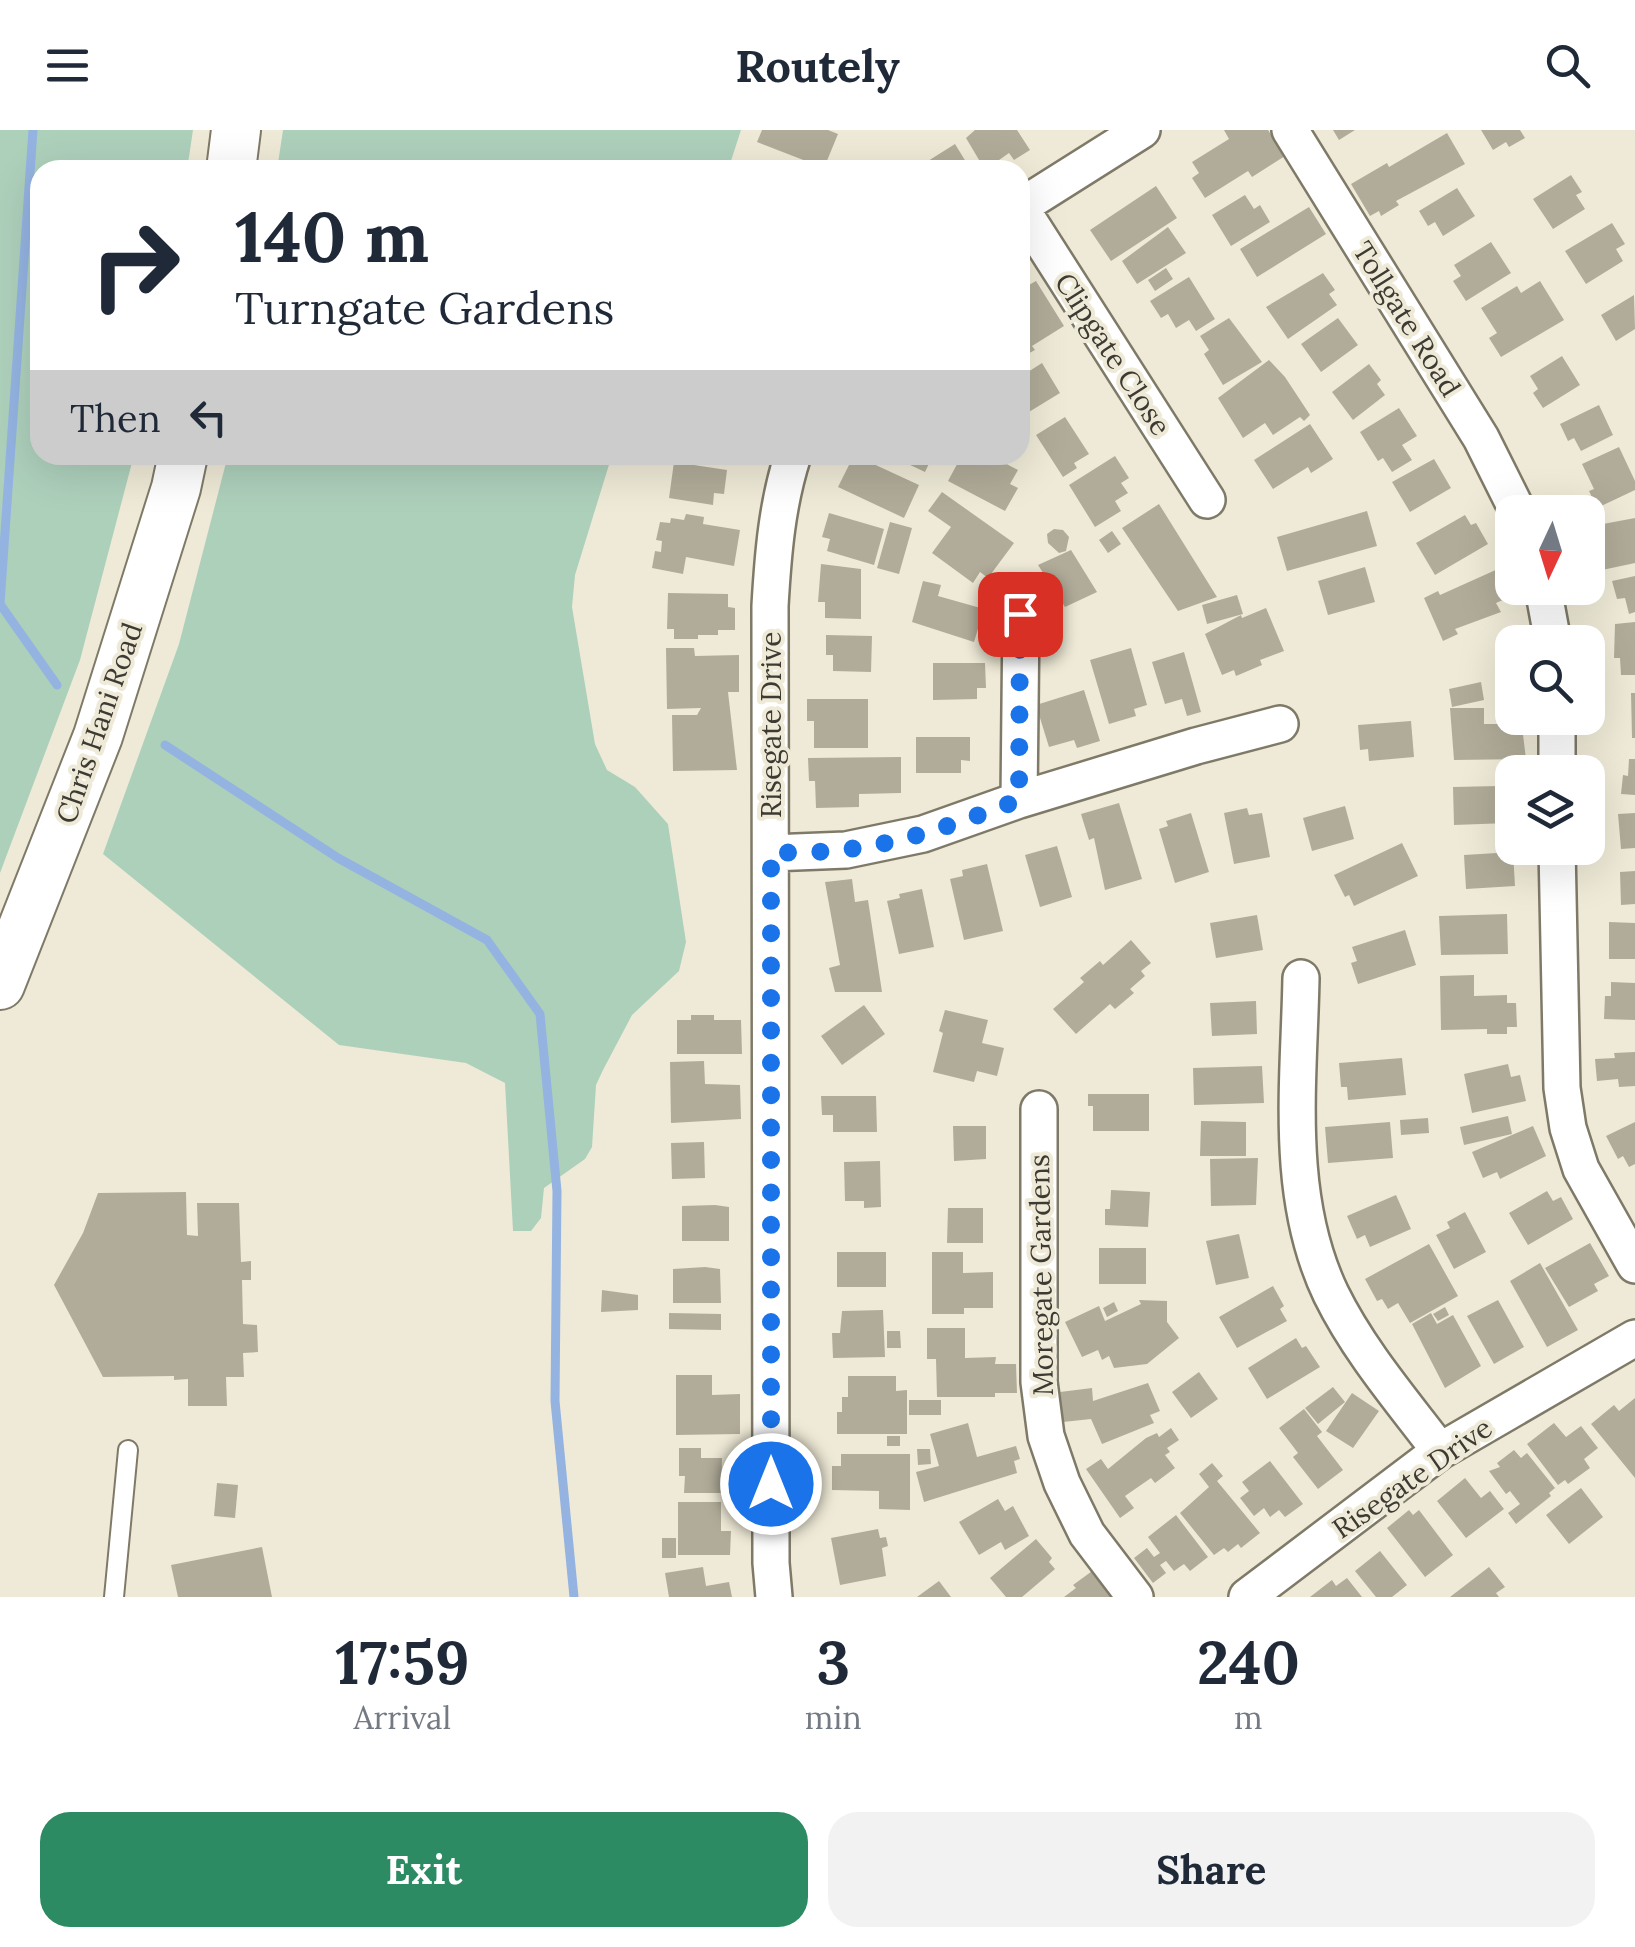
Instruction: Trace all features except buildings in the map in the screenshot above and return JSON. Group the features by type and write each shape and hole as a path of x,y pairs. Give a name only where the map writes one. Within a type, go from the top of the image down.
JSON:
{"main road":[{"path":"232,160 236,130"},
{"name":"Chris Hani Road","path":"0,985 98,736 181,465"}],"street":[{"name":"Tollgate Road","path":"1290,130 1482,438 1510,495"},
{"path":"1030,201 1136,132"},
{"name":"Clipgate Close","path":"1030,223 1207,500"},
{"name":"Risegate Drive","path":"774,1597 770,606 777,525 790,465"},
{"path":"1019,800 1020,614"},
{"path":"771,853 846,850 922,834 1019,800 1280,724"},
{"path":"1557,865 1562,1088 1568,1128 1581,1168 1635,1265"},
{"path":"1301,978 1298,1137 1300,1183 1309,1233 1331,1294 1363,1349 1440,1451"},
{"name":"Moregate Gardens","path":"1038,1109 1039,1382 1046,1436 1062,1484 1088,1534 1135,1597"},
{"name":"Risegate Drive","path":"1247,1597 1440,1451 1635,1338"}],"lane":[{"path":"114,1597 128,1450"}],"green space":[{"path":"0,130 193,130 188,160 30,160 30,465 131,465 80,660 0,873"},
{"path":"283,130 741,130 731,160 278,160"},
{"path":"225,465 609,465 575,575 572,607 595,744 607,770 635,787 668,824 686,942 679,971 632,1015 596,1085 592,1147 585,1159 544,1188 541,1218 531,1231 513,1231 505,1083 466,1063 339,1045 103,854 179,644"}],"waterway":[{"path":"31,160 33,130"},
{"path":"0,604 30,173"},
{"path":"0,604 57,685"},
{"path":"165,745 338,858 487,940 540,1014 557,1191 555,1401 574,1597"}],"route":[{"path":"771,1484 771,853 846,850 886,843 1019,800 1020,614"}]}
